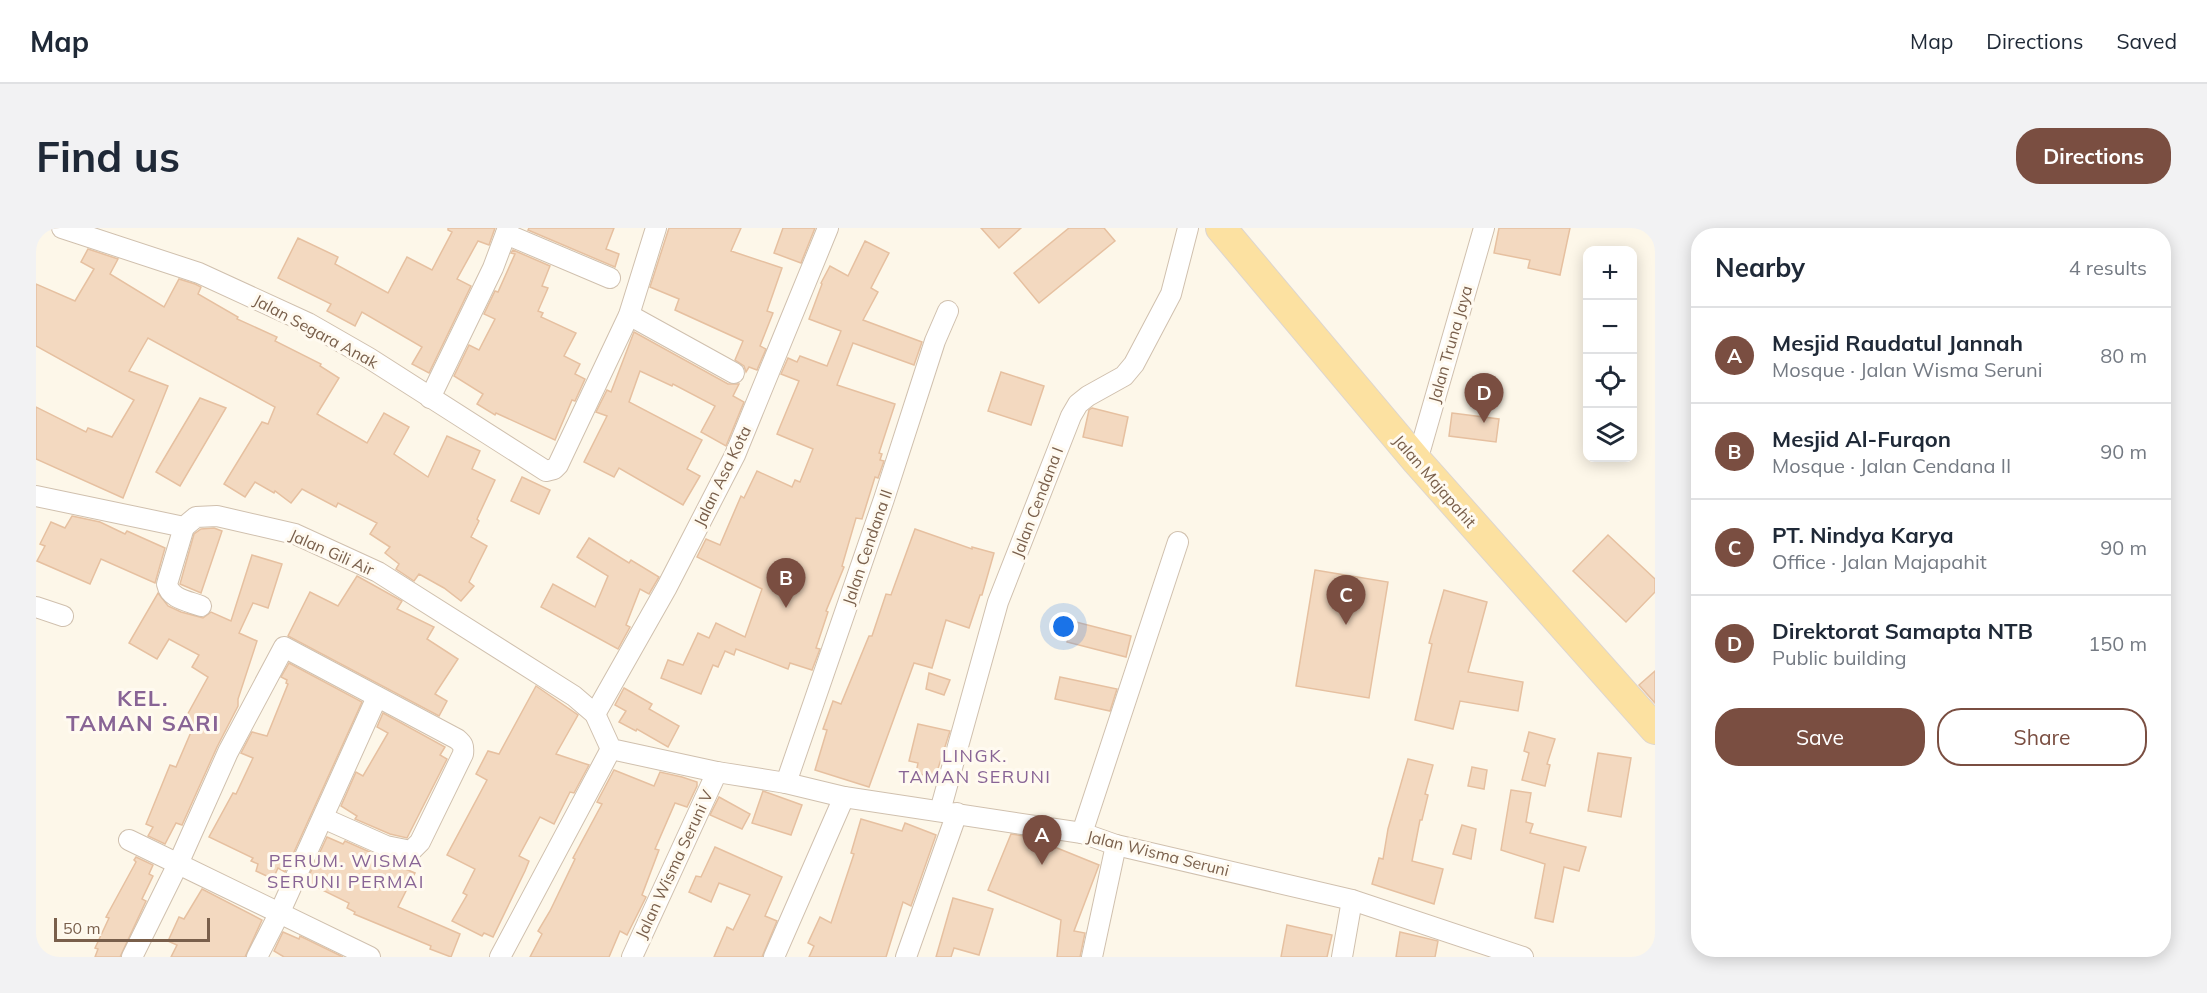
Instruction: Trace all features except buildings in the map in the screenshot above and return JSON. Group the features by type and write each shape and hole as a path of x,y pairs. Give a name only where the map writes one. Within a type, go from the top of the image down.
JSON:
{"main road":[{"name":"Jalan Majapahit","path":"1221,228 1417,461 1655,729"}],"street":[{"name":"Jalan Segara Anak","path":"62,228 199,273 268,303 369,358 542,470 551,470 558,465 629,315"},
{"path":"656,228 629,315 734,373"},
{"name":"Jalan Asa Kota","path":"595,714 667,587 735,455 828,228"},
{"name":"Jalan Cendana I","path":"906,957 948,812 998,602 1071,416 1078,404 1124,376 1134,364 1171,294 1188,228"},
{"name":"Jalan Truna Jaya","path":"1417,461 1484,228"},
{"path":"430,398 494,268 507,231 610,278"},
{"name":"Jalan Cendana II","path":"786,783 884,499 935,341 948,311"},
{"path":"36,496 184,527 167,588 172,596 201,606"},
{"name":"Jalan Gili Air","path":"184,527 196,517 217,516 295,534 316,543 378,572 574,696 595,714"},
{"path":"1082,833 1178,542"},
{"path":"36,607 63,616"},
{"path":"132,957 178,864 228,752 284,647 463,744 463,754 420,842 411,851 386,846 323,818"},
{"path":"256,957 279,914 377,698"},
{"path":"500,957 611,749 595,714"},
{"name":"Jalan Wisma Seruni","path":"611,749 717,772 786,783 844,797 1082,833 1116,845 1352,900 1523,957"},
{"name":"Jalan Wisma Seruni V","path":"632,957 717,772"},
{"path":"774,957 844,797"},
{"path":"129,840 370,957"},
{"path":"1092,957 1116,845"},
{"path":"1342,957 1352,900"}],"place":[{"name":"Direktorat Samapta NTB","path":"1484,423"},
{"name":"Mesjid Al-Furqon","path":"786,608"},
{"name":"PT. Nindya Karya","path":"1346,625"},
{"name":"Mesjid Raudatul Jannah","path":"1042,865"}],"district":[{"name":"KEL. TAMAN SARI","path":"143,710"},
{"name":"LINGK. TAMAN SERUNI","path":"975,766"},
{"name":"PERUM. WISMA SERUNI PERMAI","path":"346,871"}]}
